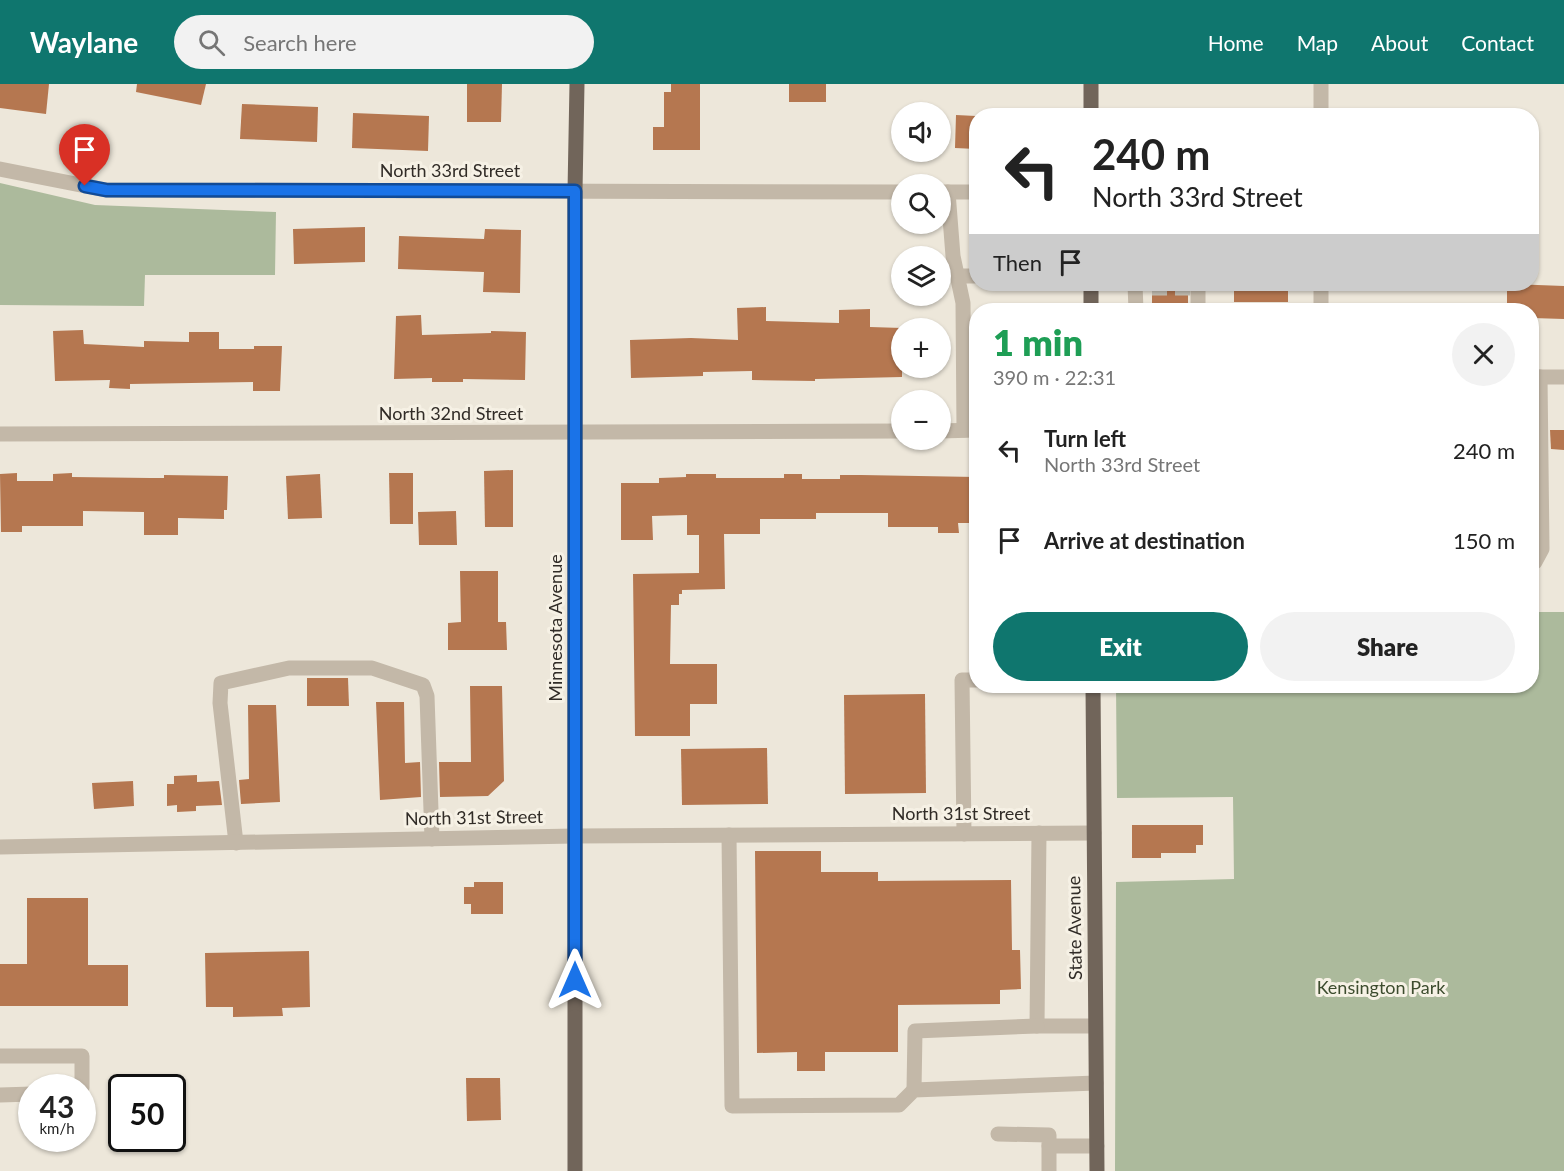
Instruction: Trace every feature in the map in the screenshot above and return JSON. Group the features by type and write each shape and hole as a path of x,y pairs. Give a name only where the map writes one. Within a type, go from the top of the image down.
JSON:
{"main road":[{"name":"Minnesota Avenue","path":"575,1171 575,191 577,84"},
{"path":"1091,84 1091,108"},
{"name":"State Avenue","path":"1093,693 1097,1171"}],"street":[{"path":"1321,84 1321,108"},
{"name":"North 33rd Street","path":"0,169 106,190 891,192"},
{"path":"951,192 969,192"},
{"path":"950,234 963,303 969,412"},
{"path":"957,276 969,276"},
{"path":"1539,377 1564,377"},
{"path":"951,431 969,430"},
{"name":"North 32nd Street","path":"0,434 891,431"},
{"path":"1539,463 1542,549 1539,555"},
{"path":"236,843 220,703 221,683 289,668 372,668 423,685 427,696 432,839"},
{"path":"963,834 962,680 969,680"},
{"name":"North 31st Street","path":"0,847 575,836 1094,832"},
{"path":"1037,1026 1039,833"},
{"path":"729,835 732,1106 899,1105 914,1090 1096,1083"},
{"path":"914,1090 915,1031 1095,1026"},
{"path":"0,1056 82,1056 82,1074"},
{"path":"0,1095 18,1094"},
{"path":"998,1134 1049,1135 1049,1171"},
{"path":"1049,1146 1097,1146"}],"green space":[{"path":"0,183 95,205 276,212 275,275 145,275 144,306 0,305"},
{"name":"Kensington Park","path":"1539,612 1564,612 1564,1171 1115,1171 1116,882 1234,879 1233,797 1117,798 1116,693 1539,693"}],"building":[{"path":"0,84 49,84 46,114 0,108"},
{"path":"137,84 206,84 201,105 136,92"},
{"path":"467,84 502,84 501,122 467,122"},
{"path":"671,84 700,84 700,150 653,150 653,127 664,127 664,92 671,92"},
{"path":"789,84 826,84 826,102 789,102"},
{"path":"242,104 318,107 317,142 240,139"},
{"path":"353,113 429,116 428,151 352,148"},
{"path":"956,115 969,116 969,149 955,148"},
{"path":"365,227 365,262 294,264 293,229"},
{"path":"485,229 521,230 520,293 483,292 484,272 398,269 399,236 484,239"},
{"path":"1539,285 1564,286 1564,319 1539,318 1539,303 1507,303 1507,291 1539,291"},
{"path":"1152,291 1188,291 1188,303 1152,303"},
{"path":"1234,291 1288,291 1288,302 1234,302"},
{"path":"766,307 766,321 839,323 839,310 870,309 870,327 891,328 891,377 815,379 815,381 752,380 752,371 703,372 703,376 631,378 630,340 691,338 738,340 737,308"},
{"path":"421,315 422,335 491,333 491,331 526,332 525,380 463,379 463,382 432,382 432,378 394,379 396,316"},
{"path":"83,330 84,344 144,347 144,341 189,342 189,332 219,332 219,349 282,346 280,391 253,391 253,382 130,384 130,389 109,388 110,380 55,381 53,331"},
{"path":"1550,430 1564,430 1564,450 1551,449"},
{"path":"513,470 513,527 485,527 484,471"},
{"path":"17,473 17,481 53,481 53,474 72,473 72,477 228,476 227,510 224,510 224,519 178,518 178,535 144,535 144,512 83,511 83,526 22,526 22,532 1,532 0,474"},
{"path":"389,473 413,473 413,524 390,524"},
{"path":"320,474 322,518 288,519 286,476"},
{"path":"686,474 716,474 716,478 784,478 784,474 802,474 802,479 840,479 840,475 969,477 969,523 958,523 959,533 938,533 938,527 888,527 888,513 816,513 816,519 760,519 760,534 724,534 725,589 682,590 682,594 679,594 679,605 671,605 670,664 717,664 717,704 690,704 690,736 635,736 633,574 699,573 699,535 687,535 687,515 652,516 653,540 621,540 621,483 659,483 659,478 686,477"},
{"path":"456,511 457,545 419,545 418,512"},
{"path":"460,571 498,571 498,622 506,622 507,650 448,650 448,623 461,622"},
{"path":"307,678 348,678 349,706 307,706"},
{"path":"470,686 502,686 504,781 488,796 440,797 439,762 471,762"},
{"path":"925,694 926,793 845,794 844,695"},
{"path":"376,702 404,702 405,763 420,762 421,797 380,800"},
{"path":"248,705 276,705 280,802 241,804 239,780 249,779"},
{"path":"767,748 768,804 682,805 681,749"},
{"path":"197,775 197,782 219,781 222,805 196,806 196,811 177,812 177,805 167,806 167,784 174,784 174,776"},
{"path":"133,781 134,806 94,809 92,783"},
{"path":"1132,825 1203,825 1203,845 1196,845 1196,853 1161,853 1161,858 1132,858"},
{"path":"755,851 821,851 821,872 878,872 878,881 1011,880 1012,950 1020,950 1021,989 1000,990 1000,1004 898,1005 898,1052 825,1052 825,1071 797,1071 797,1052 757,1053"},
{"path":"474,882 503,882 503,914 471,914 471,904 464,904 464,887 474,887"},
{"path":"27,898 88,898 88,965 128,965 128,1006 0,1006 0,964 27,964"},
{"path":"309,951 310,1007 282,1008 283,1016 233,1017 233,1007 206,1007 205,953"},
{"path":"466,1078 500,1078 501,1120 467,1121"}],"route":[{"path":"85,186 106,190 575,191 575,980"}]}
